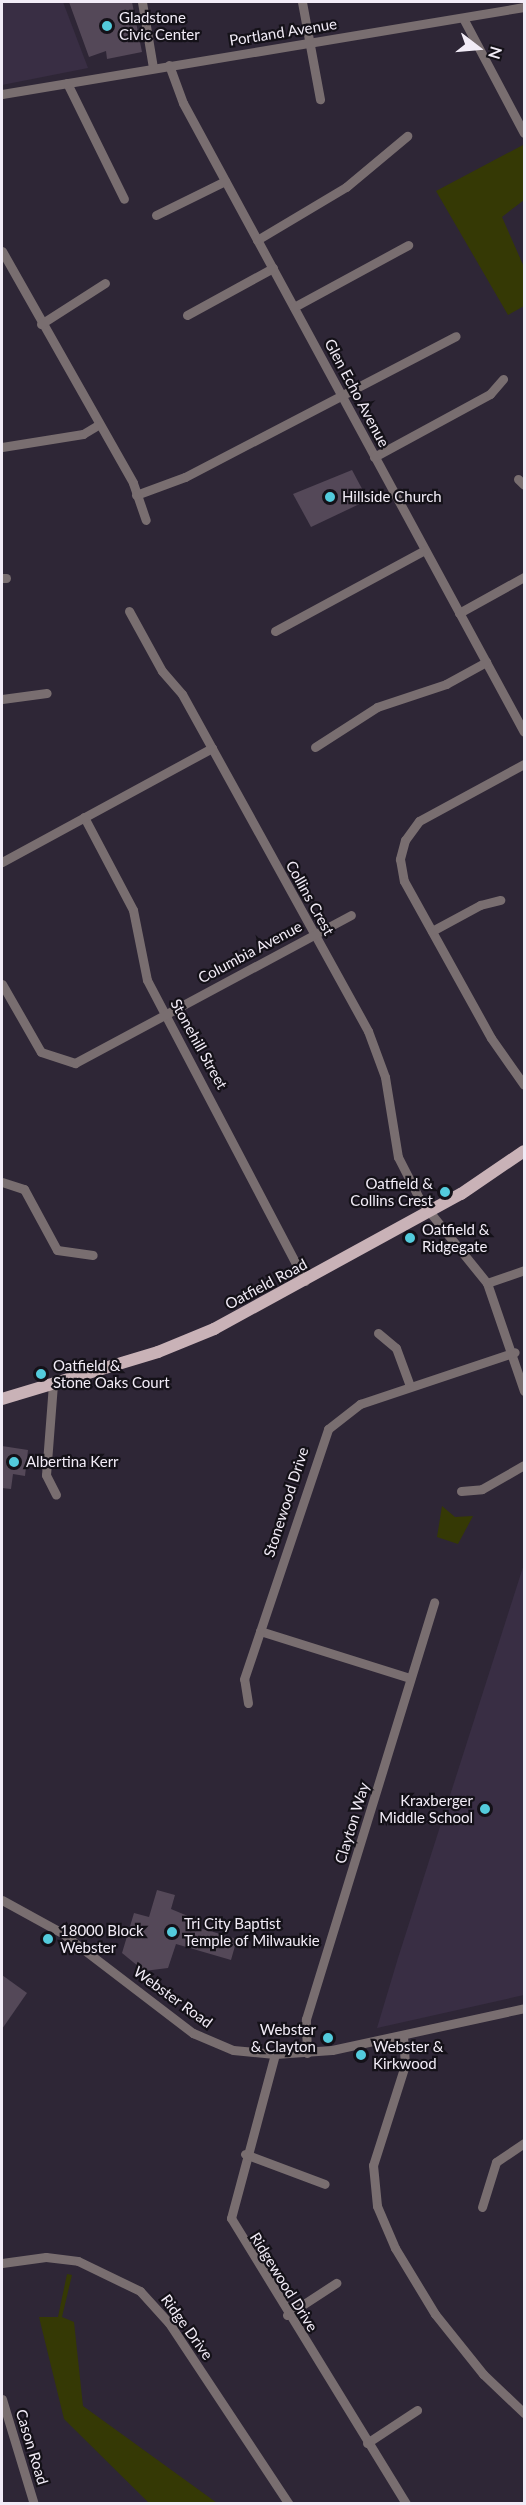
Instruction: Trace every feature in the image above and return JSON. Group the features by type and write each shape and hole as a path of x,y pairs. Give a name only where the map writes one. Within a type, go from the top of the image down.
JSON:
{"main road":[{"name":"Oatfield Road","path":"2,1399 174,1347 305,1281 429,1212 525,1151"}],"street":[{"path":"142,2 153,68"},
{"path":"302,2 320,99"},
{"name":"Portland Avenue","path":"2,94 463,18 519,6"},
{"path":"463,18 525,132"},
{"name":"Glen Echo Avenue","path":"169,65 225,181 486,662 521,716 525,732"},
{"path":"67,83 124,199"},
{"path":"257,240 346,187 407,136"},
{"path":"156,216 225,181"},
{"path":"294,307 408,245"},
{"path":"2,251 99,425 136,495 146,520"},
{"path":"187,315 273,268"},
{"path":"41,324 105,283"},
{"path":"136,495 175,482 456,336"},
{"path":"374,457 490,394 503,379"},
{"path":"2,447 83,435 99,425"},
{"path":"275,631 425,550"},
{"path":"459,613 525,578"},
{"name":"Collins Crest","path":"129,611 212,748 375,1046 385,1077 393,1140 429,1212 488,1283 516,1352 525,1391"},
{"path":"315,747 377,707 446,684 486,662"},
{"path":"2,699 47,693"},
{"path":"2,862 212,748"},
{"path":"525,764 419,821 405,840 400,869 491,1038 525,1085"},
{"name":"Stonehill Street","path":"84,818 133,910 142,970 305,1281"},
{"path":"432,931 480,905 500,900"},
{"name":"Columbia Avenue","path":"2,984 35,1044 58,1062 83,1061 351,915"},
{"path":"2,1182 24,1190 57,1250 93,1255"},
{"path":"488,1283 525,1270"},
{"path":"378,1334 396,1348 410,1386"},
{"name":"Stonewood Drive","path":"248,1703 243,1679 328,1429 353,1408 410,1386 516,1352"},
{"path":"53,1384 46,1475 56,1495"},
{"path":"461,1491 482,1489 525,1465"},
{"name":"Clayton Way","path":"307,2053 306,2019 434,1602"},
{"path":"260,1631 410,1678"},
{"name":"Webster Road","path":"2,1900 62,1933 202,2038 233,2050 275,2054 307,2053 403,2037 525,2008"},
{"path":"403,2037 405,2065 377,2146 372,2182 394,2248 464,2351 525,2413"},
{"name":"Ridgewood Drive","path":"275,2054 245,2154 231,2217 287,2315 406,2504"},
{"path":"482,2207 496,2162 525,2143"},
{"path":"245,2154 325,2184"},
{"name":"Ridge Drive","path":"2,2264 46,2257 78,2261 140,2291 169,2323 289,2504"},
{"path":"287,2315 336,2283"},
{"name":"Cason Road","path":"2,2399 30,2500"},
{"path":"367,2443 417,2410"}],"shaded area":[{"path":"2,2 63,2 88,68 2,85"},
{"name":"Kraxberger Middle School","path":"524,1564 524,1995 377,2028 398,1958"}],"green space":[{"path":"523,145 524,200 502,217 524,267 524,306 508,315 436,191"},
{"path":"442,1506 455,1517 473,1516 458,1544 437,1537"},
{"path":"67,2274 72,2275 62,2317 74,2322 83,2406 217,2503 149,2503 64,2419 39,2317 58,2317"}],"building":[{"name":"Gladstone Civic Center","path":"69,2 132,2 142,52 107,59 106,51 89,57"},
{"name":"Hillside Church","path":"352,470 368,500 311,527 293,494"},
{"name":"Albertina Kerr","path":"2,1446 28,1450 25,1476 13,1474 11,1489 2,1488"},
{"name":"Tri City Baptist Temple of Milwaukie","path":"157,1890 175,1895 171,1909 195,1919 193,1926 237,1939 231,1960 176,1944 168,1968 144,1971 122,1953 134,1913 149,1917"},
{"path":"2,1975 27,1993 2,2029"}],"place":[{"name":"Gladstone Civic Center","path":"107,26"},
{"name":"Hillside Church","path":"330,497"},
{"name":"Oatfield & Collins Crest","path":"445,1192"},
{"name":"Oatfield & Ridgegate","path":"410,1238"},
{"name":"Oatfield & Stone Oaks Court","path":"41,1374"},
{"name":"Albertina Kerr","path":"14,1462"},
{"name":"Kraxberger Middle School","path":"485,1809"},
{"name":"Tri City Baptist Temple of Milwaukie","path":"172,1932"},
{"name":"18000 Block Webster","path":"48,1939"},
{"name":"Webster & Clayton","path":"328,2038"},
{"name":"Webster & Kirkwood","path":"361,2055"}]}
